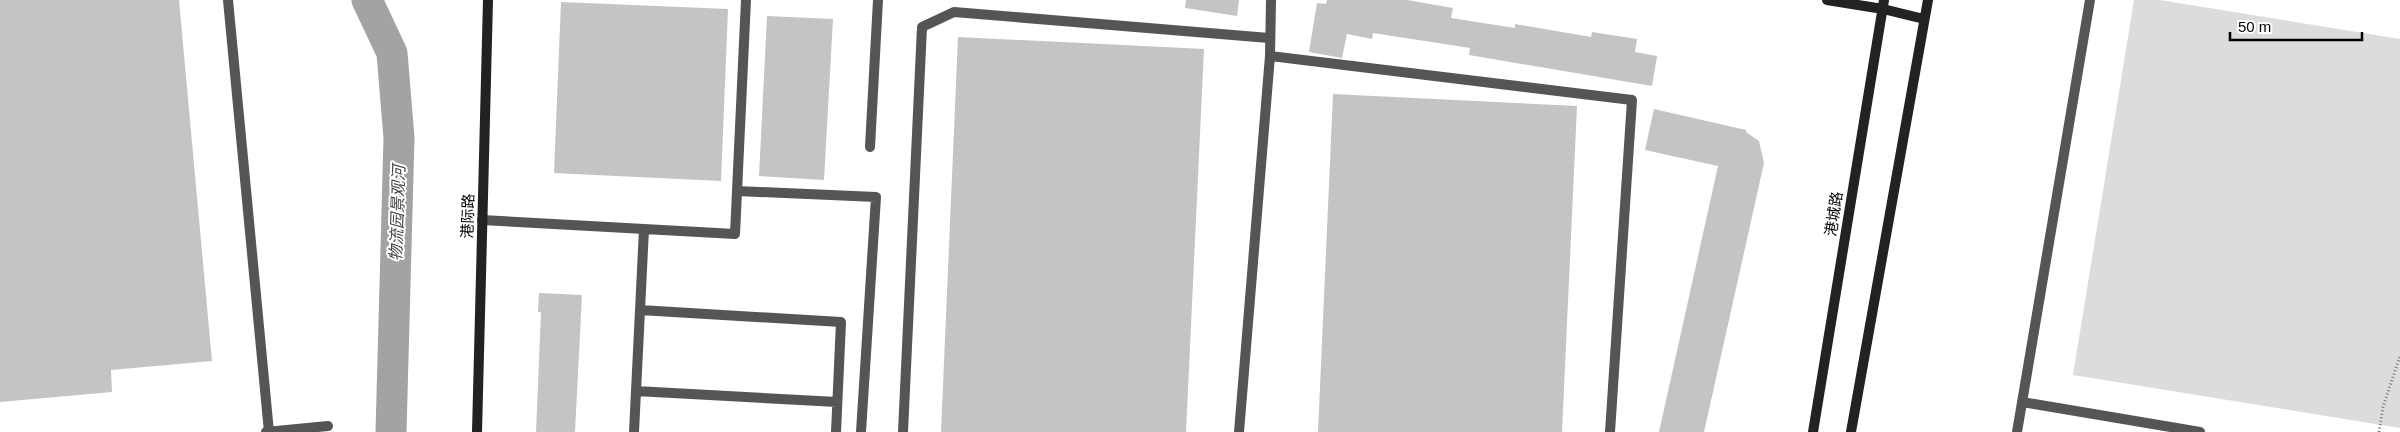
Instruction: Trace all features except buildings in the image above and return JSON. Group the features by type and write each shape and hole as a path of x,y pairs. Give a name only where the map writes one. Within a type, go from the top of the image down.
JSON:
{"main road":[{"name":"港际路","path":"477,432 488,0"},
{"path":"1826,0 1883,5 1924,20"},
{"path":"1851,432 1928,0"},
{"name":"港城路","path":"1813,432 1883,5"}],"lane":[{"path":"228,0 268,432 328,426"},
{"path":"482,220 735,234 746,0"},
{"path":"870,147 878,0"},
{"path":"1239,432 1270,56 1271,0"},
{"path":"2017,432 2090,0"},
{"path":"903,432 922,27 954,12 1269,38"},
{"path":"1270,56 1632,100 1610,432"},
{"path":"737,191 876,197 861,432"},
{"path":"634,432 644,229"},
{"path":"640,310 841,322 836,432"},
{"path":"636,391 837,402"},
{"path":"2022,402 2200,432"}],"path":[{"path":"2380,432 2383,407 2400,356"}],"shaded area":[{"path":"2134,0 2160,0 2400,39 2400,428 2073,375"}],"waterway":[{"name":"物流园景观河","path":"367,0 392,53 399,138 391,432"}]}
